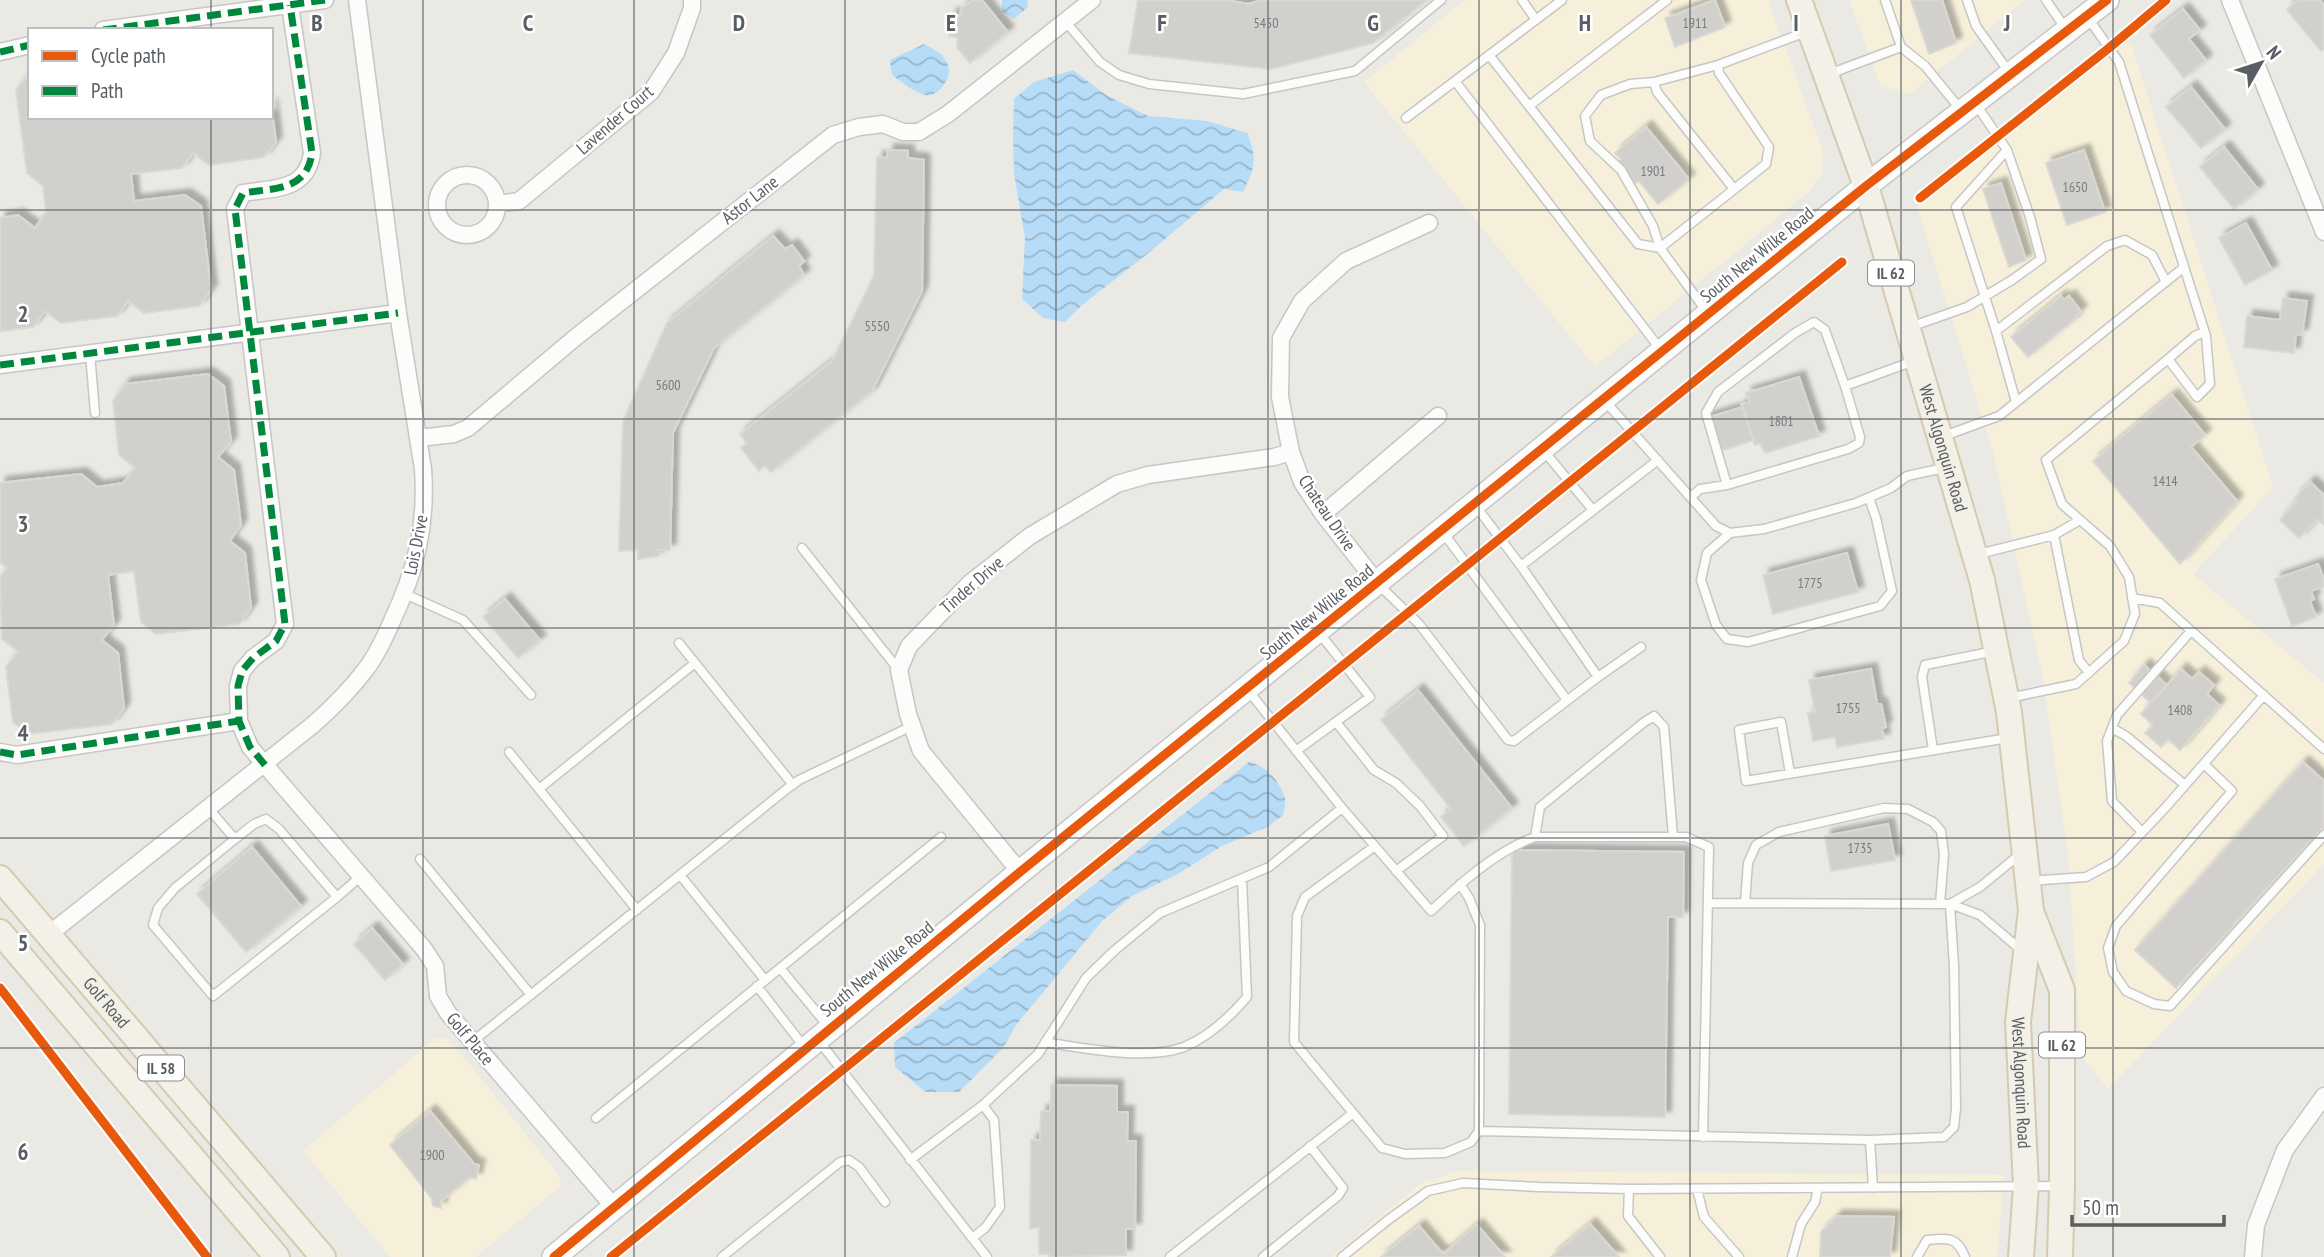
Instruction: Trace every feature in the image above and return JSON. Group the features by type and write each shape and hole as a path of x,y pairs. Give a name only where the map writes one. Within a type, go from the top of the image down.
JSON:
{"main road":[{"name":"West Algonquin Road","path":"1799,0 1866,186 1974,555 2006,698 2031,910 2062,990 2063,1186 2060,1257"},
{"name":"South New Wilke Road","path":"554,1257 1020,872 1866,186 2107,0"},
{"name":"Golf Road","path":"0,878 323,1257"},
{"name":"West Algonquin Road","path":"2021,1257 2026,1186 2018,1022 2031,910"},
{"name":"Golf Road","path":"0,932 277,1257"}],"street":[{"path":"118,28 324,0"},
{"name":"Lois Drive","path":"48,935 265,765 346,694 368,667 405,594 422,533 424,495 419,438 398,313 357,0"},
{"name":"Lavender Court","path":"497,204 519,201 651,92 676,53 692,8 692,0"},
{"name":"Astor Lane","path":"419,438 454,434 468,428 576,337 833,135 859,127 883,124 903,132 919,132 948,114 1092,0"},
{"path":"2230,0 2324,232"},
{"path":"0,752 17,755 239,720 238,686 242,671 253,658 276,642 285,624 235,209 243,194 290,185 303,176 310,165 312,153 290,5"},
{"path":"0,52 28,45"},
{"name":"Chateau Drive","path":"1378,584 1323,514 1302,482 1291,452 1280,397 1280,338 1301,301 1346,261 1429,223"},
{"path":"0,365 398,313"},
{"path":"1323,514 1438,416"},
{"name":"Tinder Drive","path":"899,670 909,646 970,583 1030,536 1116,484 1148,475 1274,457 1291,452"},
{"path":"899,670 908,715 921,751 1020,872"},
{"name":"Golf Place","path":"239,720 250,747 424,949 435,966 438,996 448,1013 614,1208"},
{"path":"2253,1257 2256,1225 2285,1150 2324,1096"}],"lane":[{"path":"1065,21 1100,62 1119,75 1149,84 1243,94 1355,71 1441,0"},
{"path":"1522,0 1536,20"},
{"path":"1406,118 1562,0"},
{"path":"1529,106 1667,0"},
{"path":"1885,0 1901,47 1968,107 2007,150 2041,259 1967,307 1908,328"},
{"path":"1967,0 1976,26 2010,75"},
{"path":"2046,0 2067,31"},
{"path":"2087,16 2119,62 2204,332 2210,384 2197,397 2168,359"},
{"path":"1709,314 1660,248 1653,226 1621,170 1590,141 1585,116 1601,95 1630,84 1654,82 1718,65 1810,30"},
{"path":"1826,75 1901,47"},
{"path":"1489,55 1638,244 1660,248 1766,164 1769,147 1719,73 1718,65"},
{"path":"1455,81 1662,353"},
{"path":"1654,82 1657,92 1734,189"},
{"path":"2007,150 1956,207 2016,402"},
{"path":"1996,331 2107,246 2124,240 2152,255 2166,282"},
{"path":"1940,437 1999,416 2183,268"},
{"path":"1691,497 1700,489 1727,485 1848,449 1858,443 1860,437 1825,330 1814,322 1718,392 1706,413 1727,485"},
{"path":"2006,698 2076,684 2124,641 2135,614 2129,577 2109,547 2063,504 2046,460 2195,336 2204,332"},
{"path":"90,353 95,413"},
{"path":"1845,386 1917,360"},
{"path":"1604,400 1716,526 1730,533 1764,529 1856,503 1891,488 1908,476 1948,467"},
{"path":"1543,450 1593,510"},
{"path":"1521,566 1658,460"},
{"path":"1730,533 1707,553 1701,580 1716,625 1727,639 1748,642 1880,606 1892,591 1869,498"},
{"path":"1475,505 1598,677"},
{"path":"1974,555 2054,535 2080,520"},
{"path":"1443,531 1567,700"},
{"path":"2054,535 2079,660 2089,673"},
{"path":"803,548 899,670"},
{"path":"1378,584 1419,624 1508,740 1514,741 1641,647"},
{"path":"405,594 463,620 531,695"},
{"path":"2133,598 2160,603 2324,749"},
{"path":"2142,832 2112,801 2107,741 2118,715 2191,631"},
{"path":"1296,751 1370,697 1318,632"},
{"path":"679,643 793,785"},
{"path":"1933,750 1922,677 1925,665 1996,651"},
{"path":"539,789 695,663"},
{"path":"1247,689 1342,808 1431,911 1460,884 1518,843 1535,837 1686,837 1709,847 1703,1137"},
{"path":"2027,881 2086,877 2114,862 2264,695"},
{"path":"1535,837 1540,807 1654,716 1664,727 1673,837"},
{"path":"1336,722 1374,770 1396,783 1420,806 1443,836 1396,871"},
{"path":"1790,773 1781,722 1740,730 1746,781 2012,738"},
{"path":"472,1042 793,785 912,726"},
{"path":"2112,728 2126,736 2185,785"},
{"path":"509,752 636,910"},
{"path":"2204,764 2232,791 2116,926 2108,948 2113,972 2126,991 2154,1004 2170,1006 2324,835"},
{"path":"910,1160 983,1105 1038,1054 1086,978 1160,913 1269,867 1342,808"},
{"path":"1745,903 1748,863 1756,845 1779,832 1884,808 1908,808 1933,822 1941,831 1944,854 1940,904"},
{"path":"209,809 235,839"},
{"path":"337,897 279,829 266,819 254,824 175,888 158,908 153,925 213,996 337,897 361,876"},
{"path":"596,1118 941,837"},
{"path":"1375,846 1306,897 1297,916 1294,1042 1382,1148 1405,1154 1445,1153 1471,1142 1479,1131 1480,925 1460,884"},
{"path":"1950,904 1980,887 2024,851"},
{"path":"420,859 531,995"},
{"path":"680,875 765,980"},
{"path":"1045,1042 1093,1050 1153,1053 1184,1046 1228,1019 1247,997 1242,878"},
{"path":"1708,903 1950,904 1980,915 2026,954"},
{"path":"1479,1131 1870,1140 1944,1137 1954,1127 1956,1108 1954,966 1950,904"},
{"path":"779,968 817,1038 987,1257"},
{"path":"757,986 817,1038"},
{"path":"972,1238 985,1228 1000,1208 994,1120 983,1105"},
{"path":"1170,1257 1353,1113"},
{"path":"1870,1140 1873,1188"},
{"path":"1263,1257 1338,1196 1343,1188 1310,1146"},
{"path":"722,1257 840,1162 849,1160 859,1167 885,1202"},
{"path":"1342,1257 1428,1191 1463,1183 1629,1189 2063,1186"},
{"path":"1792,1257 1801,1224 1815,1202 1818,1188"},
{"path":"1629,1189 1628,1216 1660,1257"},
{"path":"1697,1189 1704,1217 1739,1257"},
{"path":"1917,1257 1927,1240 1949,1238 1961,1246 1965,1257"}],"shaded area":[{"path":"1465,0 1768,0 1823,152 1822,174 1809,192 1595,367 1364,82"},
{"path":"1849,0 2024,0 1910,94 1881,86"},
{"path":"2130,41 2273,487 2193,574 2324,683 2324,864 2108,1089 2081,1055 2068,855 2042,673 1993,452 1917,207"},
{"path":"436,1038 449,1039 556,1172 562,1185 476,1257 390,1257 303,1151"},
{"path":"1457,1171 2004,1175 1997,1257 1331,1257 1420,1184"}],"water":[{"path":"1002,0 1027,0 1028,7 1014,19 1002,11"},
{"path":"924,44 941,55 949,70 943,86 930,95 916,91 892,75 890,60"},
{"path":"1073,70 1106,95 1148,116 1207,121 1247,133 1254,163 1243,192 1224,189 1082,305 1065,322 1043,318 1022,299 1025,238 1014,173 1014,99 1034,82"},
{"path":"1249,762 1266,770 1280,786 1285,800 1283,815 1269,826 1222,846 1178,874 1132,896 1102,921 1016,1025 1003,1048 959,1092 925,1092 895,1067 894,1043"}],"building":[{"path":"973,0 982,0 1008,32 970,63 957,47 958,38 949,36 951,14 960,16 961,9"},
{"path":"1138,0 1226,0 1249,4 1262,0 1427,0 1373,43 1271,69 1129,53"},
{"path":"1715,0 1725,27 1675,47 1665,18"},
{"path":"1911,0 1942,0 1956,43 1929,54"},
{"path":"2299,0 2320,0 2324,5 2324,49 2321,51 2287,10"},
{"path":"2183,9 2200,30 2189,39 2206,60 2184,78 2150,35"},
{"path":"28,75 28,119 273,119 276,142 264,157 209,165 193,153 182,168 131,174 134,201 185,195 201,206 211,290 199,306 144,313 128,301 117,316 61,323 45,311 33,327 0,331 0,218 18,215 35,228 46,212 43,186 27,173 16,90"},
{"path":"2191,87 2225,129 2201,148 2166,107"},
{"path":"1646,127 1689,179 1658,204 1639,181 1635,184 1617,163 1621,159 1615,153"},
{"path":"2224,147 2258,189 2234,209 2200,167"},
{"path":"888,150 908,151 908,158 924,160 922,291 872,391 771,472 765,465 759,471 741,448 747,443 740,434 833,360 874,276 877,157 887,158"},
{"path":"2084,150 2105,212 2067,225 2046,163"},
{"path":"2001,183 2026,260 2009,267 1983,189"},
{"path":"2246,223 2272,270 2245,285 2219,238"},
{"path":"773,236 785,249 792,245 804,261 799,266 804,275 714,348 673,433 670,550 659,550 659,556 638,559 638,550 619,551 623,421 667,323"},
{"path":"2061,296 2064,300 2069,296 2081,311 2028,357 2011,337"},
{"path":"2283,298 2307,301 2302,335 2296,334 2294,353 2244,347 2247,316 2280,320"},
{"path":"208,374 224,386 231,442 218,457 234,470 241,525 230,541 245,553 251,608 239,624 156,634 141,622 134,571 108,575 114,625 102,640 118,653 124,708 112,724 29,734 13,722 6,667 18,651 2,639 0,577 7,568 0,562 0,483 81,474 97,487 123,483 135,468 119,455 113,401 125,384"},
{"path":"1799,377 1819,436 1765,453 1760,443 1755,445 1741,404 1750,402 1746,393"},
{"path":"2172,395 2205,435 2191,447 2237,501 2180,564 2093,461"},
{"path":"1743,407 1754,440 1714,453 1703,419"},
{"path":"2310,482 2324,495 2324,525 2317,519 2299,538 2280,520"},
{"path":"1847,553 1858,592 1773,614 1763,575"},
{"path":"2318,564 2324,586 2311,591 2314,599 2310,601 2316,617 2292,626 2275,579"},
{"path":"505,599 540,640 518,658 483,617"},
{"path":"2144,665 2167,685 2151,703 2129,683"},
{"path":"1871,669 1877,704 1881,704 1886,727 1882,728 1884,739 1837,747 1835,737 1813,741 1808,713 1815,712 1809,680"},
{"path":"2181,669 2192,679 2199,672 2214,685 2207,694 2219,705 2180,750 2168,739 2161,747 2145,733 2153,725 2141,714"},
{"path":"1418,690 1512,808 1464,846 1441,817 1451,809 1381,720"},
{"path":"2303,762 2324,781 2324,826 2176,988 2135,950"},
{"path":"1888,824 1895,860 1831,871 1825,836"},
{"path":"252,847 301,906 246,952 197,894"},
{"path":"1512,850 1684,852 1683,917 1668,917 1665,1117 1509,1114"},
{"path":"372,928 403,964 385,980 354,944"},
{"path":"1051,1085 1117,1086 1117,1112 1128,1112 1127,1141 1136,1141 1135,1229 1126,1229 1126,1255 1049,1257 1049,1254 1039,1254 1039,1228 1030,1228 1031,1140 1040,1140 1041,1111 1050,1111"},
{"path":"430,1111 474,1164 479,1165 476,1179 470,1177 441,1201 441,1208 433,1206 432,1199 390,1145"},
{"path":"1837,1216 1894,1217 1890,1257 1820,1257 1821,1232"},
{"path":"1590,1224 1619,1257 1551,1257"},
{"path":"1477,1225 1505,1257 1381,1257 1419,1226 1443,1254"}],"marked path":[{"path":"118,28 325,0"},
{"path":"265,765 250,747 239,721 238,686 242,671 253,658 276,641 285,624 235,209 243,193 287,185 303,175 309,165 312,153 290,5"},
{"path":"0,52 28,45"},
{"path":"0,365 398,313"},
{"path":"0,752 17,755 239,721"}],"cycle path":[{"path":"554,1257 1020,872 1866,186 2107,0"},
{"path":"1920,198 2166,0"},
{"path":"611,1257 1842,262"},
{"path":"0,988 207,1257"}]}
